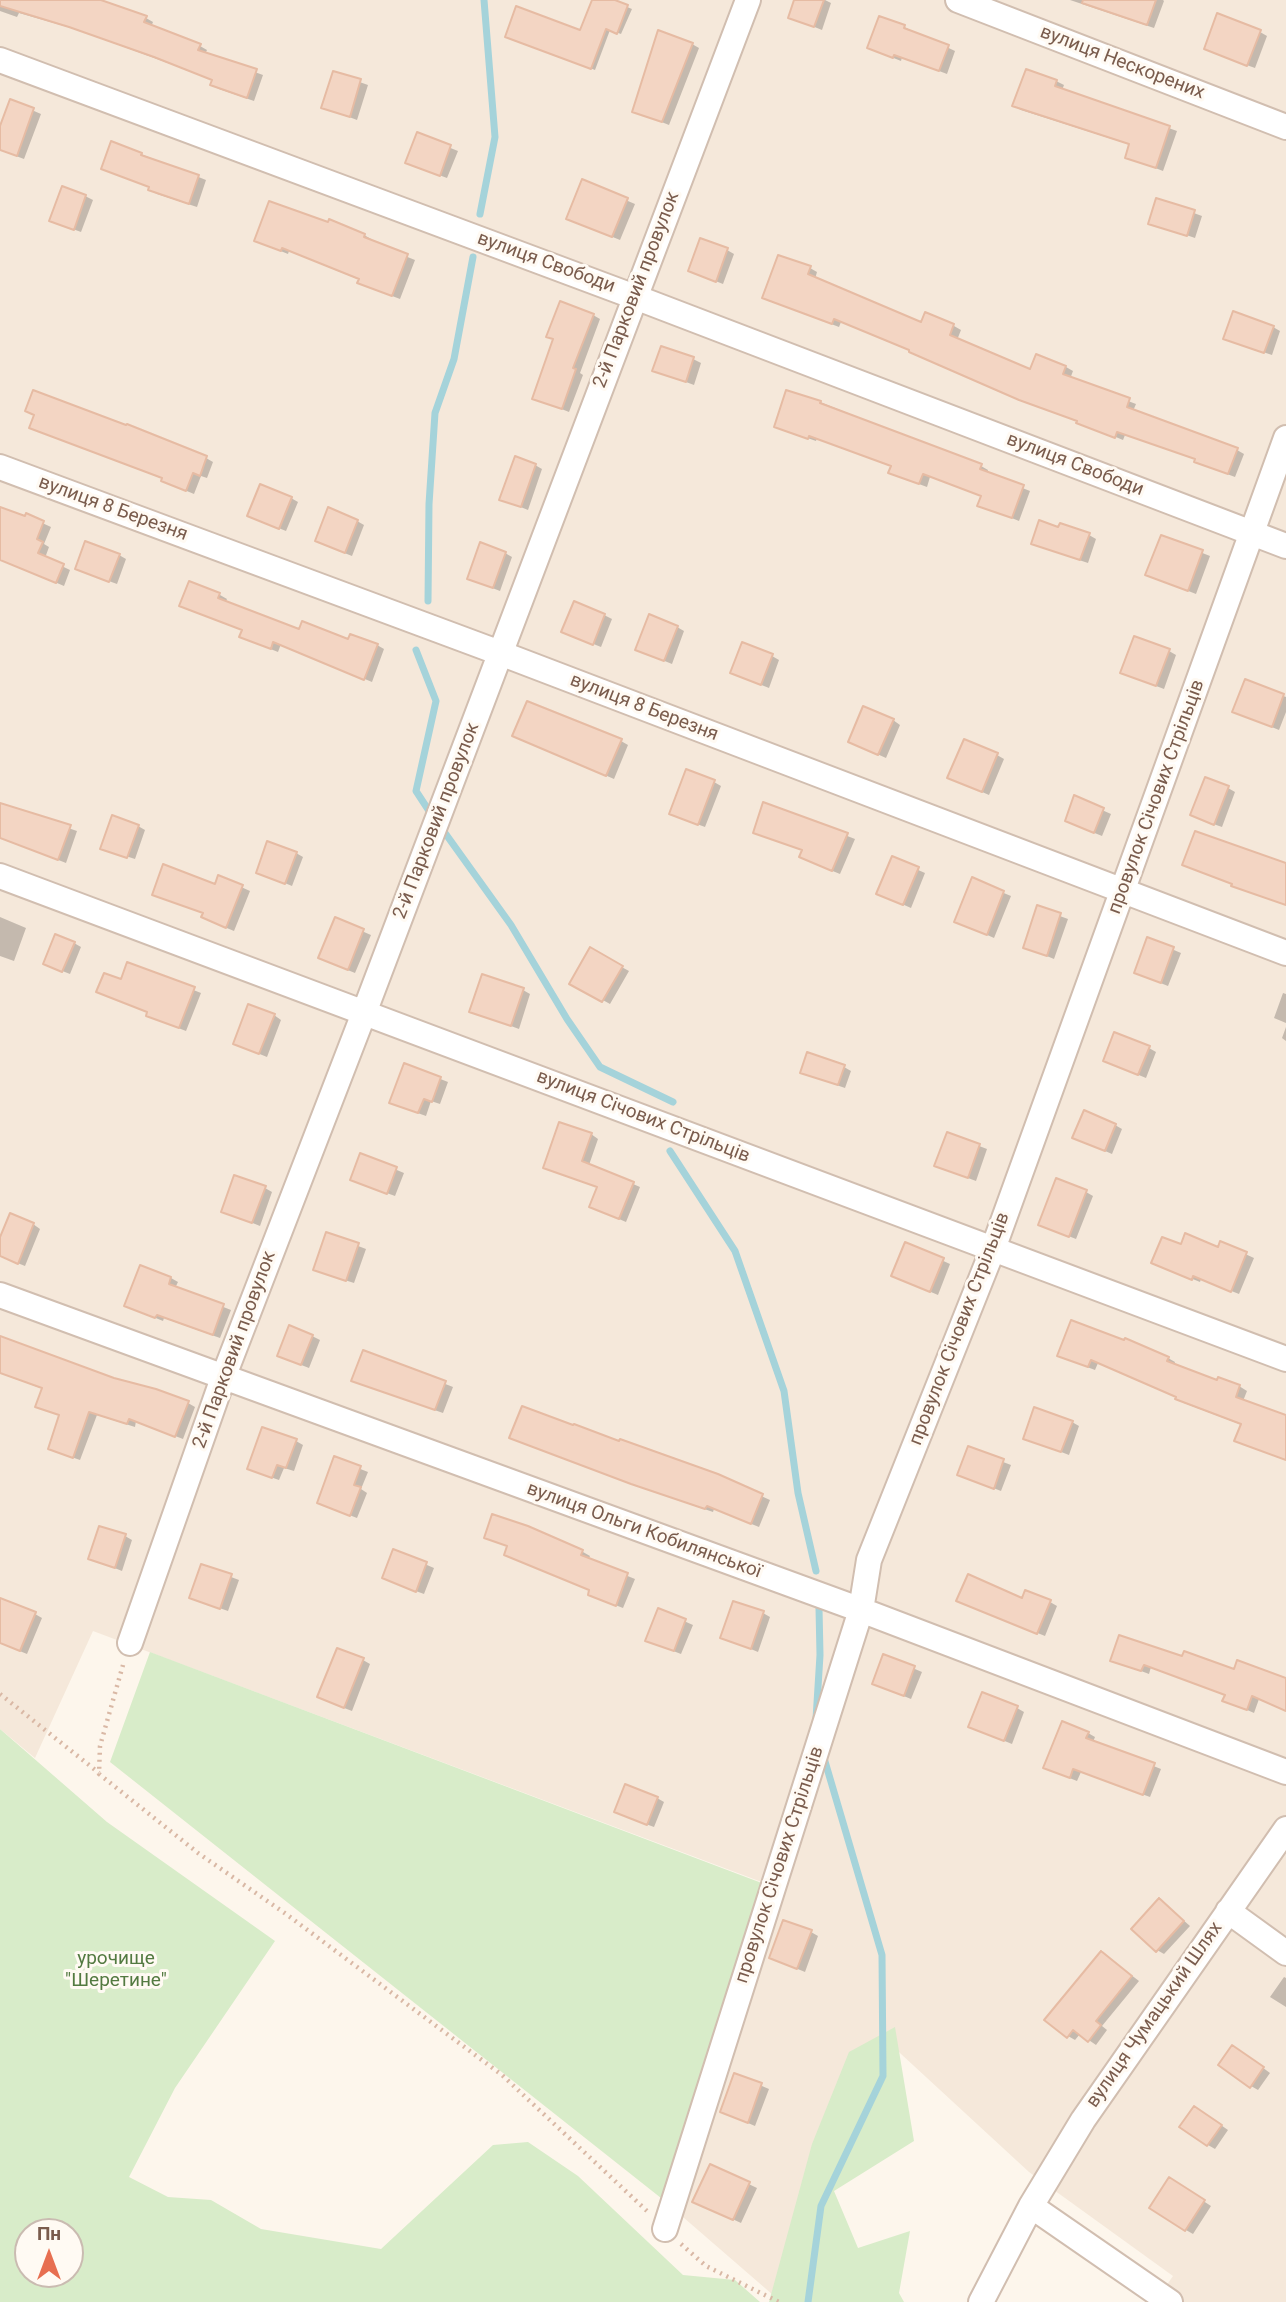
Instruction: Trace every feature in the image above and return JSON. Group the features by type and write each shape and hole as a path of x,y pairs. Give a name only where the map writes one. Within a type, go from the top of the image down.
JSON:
{"street":[{"name":"2-й Парковий провулок","path":"130,1643 223,1378 748,0"},
{"name":"вулиця Нескорених","path":"958,0 1286,127"},
{"name":"вулиця Свободи","path":"0,60 635,297 1286,546"},
{"name":"провулок Січових Стрільців","path":"665,2229 861,1610 869,1560 993,1249 1286,438"},
{"name":"вулиця 8 Березня","path":"0,467 500,653 1286,953"},
{"name":"вулиця Січових Стрільців","path":"0,876 1286,1359"},
{"name":"вулиця Ольги Кобилянської","path":"0,1295 861,1610 1286,1772"},
{"name":"вулиця Чумацький Шлях","path":"981,2302 1031,2206 1083,2120 1286,1829"},
{"path":"1228,1911 1286,1953"},
{"path":"1031,2206 1170,2302"}],"path":[{"path":"99,1774 100,1746 130,1643"},
{"path":"0,1694 198,1853 286,1914 502,2075 706,2266 779,2302"}],"shaded area":[{"path":"0,0 1286,0 1286,2302 1155,2302 1173,2276 1029,2172 888,2042 773,2295 661,2198 767,1884 93,1631 35,1758 0,1729"}],"green space":[{"path":"150,1652 767,1885 661,2198 110,1762"},
{"name":"урочище \"Шеретине\"","path":"0,1729 107,1822 275,1941 175,2088 129,2177 168,2197 211,2200 261,2229 381,2249 493,2145 528,2142 578,2176 683,2275 735,2280 760,2302 0,2302"},
{"path":"895,2027 914,2141 834,2191 858,2248 910,2231 899,2293 904,2302 769,2302 812,2144 849,2052"}],"building":[{"path":"0,0 101,0 147,16 144,22 201,44 198,50 257,69 247,98 210,85 212,80 154,57 0,6"},
{"path":"592,0 615,0 628,5 617,34 606,29 591,69 505,37 516,6 580,30"},
{"path":"794,0 824,0 814,27 788,18"},
{"path":"1083,0 1156,0 1147,25 1082,3"},
{"path":"1217,13 1261,30 1247,66 1204,49"},
{"path":"879,16 949,45 939,71 867,48"},
{"path":"658,30 693,43 662,122 632,112"},
{"path":"1026,69 1057,80 1055,86 1170,126 1156,168 1125,158 1129,144 1012,106"},
{"path":"333,71 361,79 350,117 321,108"},
{"path":"10,99 34,108 17,156 0,150 0,126"},
{"path":"417,132 451,145 440,176 405,163"},
{"path":"111,141 142,153 141,155 199,175 189,204 148,190 149,187 101,169"},
{"path":"582,179 628,198 612,237 566,219"},
{"path":"62,186 86,195 74,230 49,221"},
{"path":"1156,198 1195,210 1187,236 1148,224"},
{"path":"269,201 328,222 329,219 365,234 364,237 408,254 392,296 357,283 359,279 282,248 281,251 254,241"},
{"path":"700,238 728,248 716,282 688,271"},
{"path":"778,255 811,266 808,274 921,322 925,312 954,324 950,335 1030,369 1036,354 1066,366 1063,374 1130,398 1127,407 1238,448 1228,474 1194,462 1195,459 1117,432 1115,438 1019,400 834,319 832,324 762,298"},
{"path":"560,301 594,314 573,368 576,369 562,409 532,399 553,339 546,337"},
{"path":"1233,311 1274,326 1264,353 1223,339"},
{"path":"661,346 694,357 686,382 652,371"},
{"path":"33,390 207,456 200,476 193,473 186,491 161,481 162,478 29,428 34,415 25,411"},
{"path":"786,390 982,464 980,469 1024,485 1012,518 977,506 981,496 923,474 919,484 888,473 891,466 809,436 808,439 774,427"},
{"path":"515,456 536,464 521,507 499,500"},
{"path":"260,484 292,497 279,529 247,516"},
{"path":"0,507 25,516 26,513 44,521 37,539 43,542 38,553 64,564 56,583 0,560"},
{"path":"328,507 358,520 345,553 315,541"},
{"path":"1039,520 1058,527 1060,523 1090,533 1080,560 1031,544"},
{"path":"1161,535 1203,550 1188,591 1145,575"},
{"path":"85,541 120,554 109,582 75,569"},
{"path":"480,542 506,552 493,588 467,579"},
{"path":"189,581 220,593 218,598 299,629 302,621 348,639 350,634 378,644 364,680 273,642 271,649 239,637 242,630 179,606"},
{"path":"574,601 605,614 593,645 561,632"},
{"path":"649,614 678,626 664,661 635,650"},
{"path":"1134,636 1170,649 1156,686 1120,673"},
{"path":"742,642 773,654 761,685 730,673"},
{"path":"1245,679 1284,694 1272,727 1232,712"},
{"path":"527,701 622,739 606,776 512,736"},
{"path":"863,706 894,719 878,755 848,742"},
{"path":"964,739 998,753 982,792 947,778"},
{"path":"686,769 715,780 698,825 669,814"},
{"path":"1205,777 1229,786 1214,825 1190,815"},
{"path":"1074,795 1104,808 1094,833 1065,821"},
{"path":"763,802 848,833 832,871 799,857 802,850 753,833"},
{"path":"0,803 71,825 58,860 0,838"},
{"path":"112,815 139,825 127,858 100,849"},
{"path":"1195,831 1286,863 1286,905 1182,865"},
{"path":"267,841 297,852 285,884 256,873"},
{"path":"892,856 919,867 903,905 876,894"},
{"path":"163,864 215,884 218,875 243,885 226,928 201,917 203,913 152,895"},
{"path":"972,877 1004,891 987,935 954,922"},
{"path":"1037,905 1061,913 1047,956 1023,948"},
{"path":"335,917 364,929 348,970 318,958"},
{"path":"55,934 75,942 62,972 43,964"},
{"path":"1147,937 1174,947 1161,983 1134,973"},
{"path":"590,947 623,966 602,1002 569,984"},
{"path":"127,962 195,987 179,1028 146,1016 147,1012 96,992 104,973 121,979"},
{"path":"482,974 524,988 511,1026 469,1012"},
{"path":"248,1004 275,1014 259,1054 233,1044"},
{"path":"1114,1032 1150,1046 1138,1075 1103,1061"},
{"path":"807,1052 845,1065 838,1085 800,1073"},
{"path":"404,1063 441,1077 432,1102 424,1099 418,1113 389,1103"},
{"path":"1084,1110 1116,1124 1105,1151 1072,1138"},
{"path":"559,1122 592,1133 582,1161 634,1182 619,1219 589,1207 597,1187 543,1168"},
{"path":"947,1132 980,1144 968,1178 934,1166"},
{"path":"360,1153 397,1167 387,1194 350,1180"},
{"path":"234,1175 266,1186 252,1223 221,1212"},
{"path":"1056,1178 1087,1190 1069,1237 1038,1225"},
{"path":"10,1213 34,1223 18,1264 0,1256 0,1237"},
{"path":"326,1232 359,1243 346,1281 313,1270"},
{"path":"1185,1233 1218,1247 1220,1241 1247,1252 1231,1292 1151,1263 1162,1237 1181,1244"},
{"path":"905,1242 944,1258 930,1292 891,1276"},
{"path":"140,1265 171,1277 169,1284 224,1304 213,1335 124,1306"},
{"path":"1071,1320 1124,1340 1125,1338 1169,1357 1167,1361 1217,1380 1218,1377 1240,1385 1236,1397 1286,1415 1286,1460 1234,1441 1241,1424 1175,1399 1176,1397 1091,1360 1088,1367 1057,1356"},
{"path":"289,1325 313,1335 301,1365 277,1356"},
{"path":"0,1336 114,1378 189,1401 175,1437 129,1419 127,1424 89,1412 73,1458 48,1449 59,1415 35,1407 42,1388 0,1373"},
{"path":"363,1350 446,1381 435,1410 351,1381"},
{"path":"522,1406 718,1474 763,1494 751,1524 707,1506 705,1509 631,1484 509,1438"},
{"path":"1034,1407 1073,1421 1061,1452 1023,1439"},
{"path":"262,1427 297,1439 286,1468 277,1465 272,1478 247,1469"},
{"path":"968,1446 1004,1459 994,1489 957,1475"},
{"path":"334,1456 361,1466 354,1485 361,1487 350,1516 317,1503"},
{"path":"492,1514 528,1526 583,1550 581,1555 628,1573 616,1606 588,1595 589,1590 504,1555 507,1546 484,1538"},
{"path":"99,1526 126,1534 115,1568 88,1559"},
{"path":"393,1549 427,1562 416,1592 382,1578"},
{"path":"201,1564 232,1574 220,1609 189,1598"},
{"path":"968,1574 1022,1598 1025,1590 1051,1600 1037,1634 956,1601"},
{"path":"0,1598 36,1612 20,1651 0,1643"},
{"path":"733,1601 764,1611 751,1649 720,1638"},
{"path":"658,1608 686,1619 674,1651 645,1641"},
{"path":"1119,1635 1182,1656 1184,1651 1234,1669 1237,1660 1286,1678 1286,1711 1252,1696 1247,1710 1222,1701 1225,1695 1144,1665 1141,1671 1110,1661"},
{"path":"337,1648 364,1658 344,1708 317,1697"},
{"path":"883,1654 915,1666 904,1696 872,1684"},
{"path":"982,1692 1018,1706 1004,1741 968,1727"},
{"path":"1062,1721 1089,1732 1086,1738 1155,1763 1143,1795 1073,1769 1070,1778 1043,1768"},
{"path":"625,1784 658,1797 647,1825 614,1812"},
{"path":"1159,1898 1184,1921 1156,1952 1131,1929"},
{"path":"783,1920 812,1930 797,1969 769,1958"},
{"path":"1101,1951 1132,1976 1096,2021 1101,2025 1088,2042 1073,2030 1067,2038 1044,2020"},
{"path":"1232,2045 1264,2067 1250,2088 1218,2065"},
{"path":"734,2073 762,2083 748,2123 720,2112"},
{"path":"1194,2106 1222,2125 1207,2146 1179,2127"},
{"path":"710,2164 750,2182 733,2220 692,2202"},
{"path":"1169,2177 1205,2200 1185,2231 1149,2208"}],"waterway":[{"path":"480,214 495,137 484,0"},
{"path":"428,601 429,504 435,413 454,359 473,257"},
{"path":"416,650 436,701 416,791 433,817"},
{"path":"440,826 511,925 567,1019 600,1067 673,1102"},
{"path":"670,1151 735,1251 784,1391 798,1493 816,1571"},
{"path":"816,1719 820,1655 819,1608"},
{"path":"808,2302 821,2206 883,2076 882,1955 824,1758"}]}
